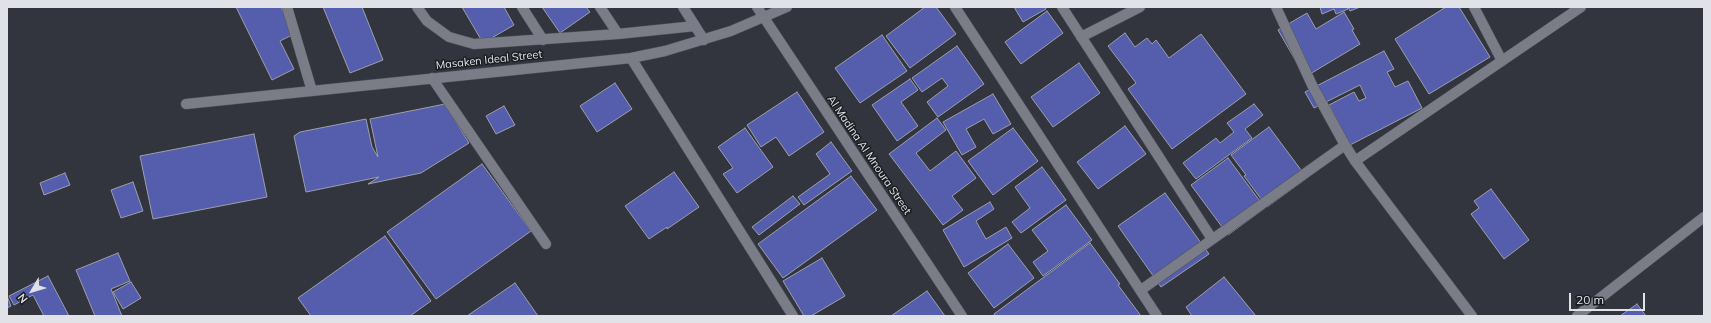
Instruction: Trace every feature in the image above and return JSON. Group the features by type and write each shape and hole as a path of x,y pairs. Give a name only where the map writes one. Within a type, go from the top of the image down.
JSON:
{"street":[{"path":"287,7 312,91"},
{"path":"417,7 427,21 449,36 474,44 618,34 695,26"},
{"path":"522,7 543,40"},
{"path":"600,7 618,34"},
{"path":"683,7 704,40"},
{"name":"Al Madina Al Mnoura Street","path":"757,7 962,316"},
{"name":"Masaken Ideal Street","path":"186,104 630,58 665,52 704,40 763,18 787,7"},
{"path":"955,7 1157,316"},
{"path":"1062,7 1212,240"},
{"path":"1082,37 1140,7"},
{"path":"1276,7 1313,87 1345,146 1472,316"},
{"path":"1474,7 1502,61"},
{"path":"1355,160 1581,7"},
{"path":"630,58 793,316"},
{"path":"432,78 546,244"},
{"path":"1141,290 1345,146"},
{"path":"1577,316 1704,216"}],"building":[{"path":"236,7 281,7 294,34 280,41 294,69 272,80"},
{"path":"323,7 362,7 383,60 350,73"},
{"path":"462,7 504,7 514,25 483,43"},
{"path":"542,7 586,7 590,12 560,33"},
{"path":"925,7 936,7 956,34 910,68 886,36"},
{"path":"1014,7 1045,7 1046,9 1023,22"},
{"path":"1320,7 1347,7 1348,9 1336,14 1334,9 1322,14"},
{"path":"1348,7 1360,7 1350,11"},
{"path":"1446,7 1459,7 1490,57 1429,94 1395,39"},
{"path":"1047,11 1063,33 1021,64 1005,42"},
{"path":"1344,12 1354,29 1352,30 1360,44 1305,77 1278,30 1307,13 1316,29"},
{"path":"1125,33 1135,47 1147,38 1152,44 1156,40 1169,58 1201,34 1246,94 1172,149 1128,89 1136,83 1108,46"},
{"path":"882,35 907,71 860,103 835,68"},
{"path":"957,46 984,84 938,117 927,102 948,86 942,78 922,92 912,78"},
{"path":"1384,51 1394,69 1387,72 1395,87 1408,81 1422,108 1350,145 1329,105 1354,92 1359,101 1366,98 1360,85 1314,108 1305,92"},
{"path":"1079,63 1100,93 1053,127 1031,97"},
{"path":"910,79 918,90 901,102 918,126 897,141 872,105"},
{"path":"615,83 632,109 597,132 580,106"},
{"path":"797,92 824,132 789,156 776,137 761,147 747,125"},
{"path":"993,94 1011,124 993,134 984,119 966,129 976,147 962,155 943,122"},
{"path":"445,104 469,143 421,173 368,184 379,177 306,192 294,136 300,132 366,119 372,147 378,157 370,119"},
{"path":"1254,104 1263,115 1245,129 1252,138 1196,179 1183,163 1216,138 1220,143 1234,132 1227,123"},
{"path":"504,106 515,125 496,134 486,116"},
{"path":"937,118 946,130 916,153 930,171 956,151 976,178 952,196 963,210 943,225 889,154"},
{"path":"1125,126 1146,154 1098,189 1077,162"},
{"path":"1269,127 1307,178 1267,207 1244,176 1246,175 1231,155"},
{"path":"745,128 773,167 737,193 723,174 733,168 718,147"},
{"path":"1013,128 1038,161 993,195 968,161"},
{"path":"254,134 267,197 153,219 140,156"},
{"path":"831,142 852,171 804,205 798,197 830,174 816,154"},
{"path":"1228,158 1265,208 1228,235 1191,185"},
{"path":"482,164 531,231 436,299 387,232"},
{"path":"1042,167 1066,200 1021,233 1012,222 1030,208 1015,187"},
{"path":"674,172 699,207 667,229 667,227 649,239 625,206"},
{"path":"65,173 70,185 44,195 40,183"},
{"path":"851,176 877,210 783,278 758,244"},
{"path":"133,182 143,211 121,218 111,190"},
{"path":"1491,189 1529,240 1504,259 1471,214 1479,208 1474,201"},
{"path":"1165,193 1209,254 1161,287 1118,226"},
{"path":"793,196 800,204 759,235 752,227"},
{"path":"990,202 994,209 976,221 986,239 1006,227 1012,238 964,267 943,230"},
{"path":"1066,205 1092,240 1043,276 1033,262 1048,251 1032,230"},
{"path":"385,236 431,301 410,316 311,316 298,298"},
{"path":"1090,243 1141,316 995,316 994,314"},
{"path":"1008,244 1034,278 994,308 968,273"},
{"path":"118,253 130,281 111,289 122,316 95,316 76,270"},
{"path":"822,258 845,296 811,316 804,316 783,281"},
{"path":"48,276 69,316 44,316 33,295 14,305 9,296"},
{"path":"1224,277 1256,316 1192,316 1186,307"},
{"path":"131,282 141,298 123,309 113,292"},
{"path":"515,283 538,316 467,316"},
{"path":"927,291 945,316 891,316"},
{"path":"7,296 11,306 7,308"},
{"path":"1637,304 1646,316 1620,316"}]}
